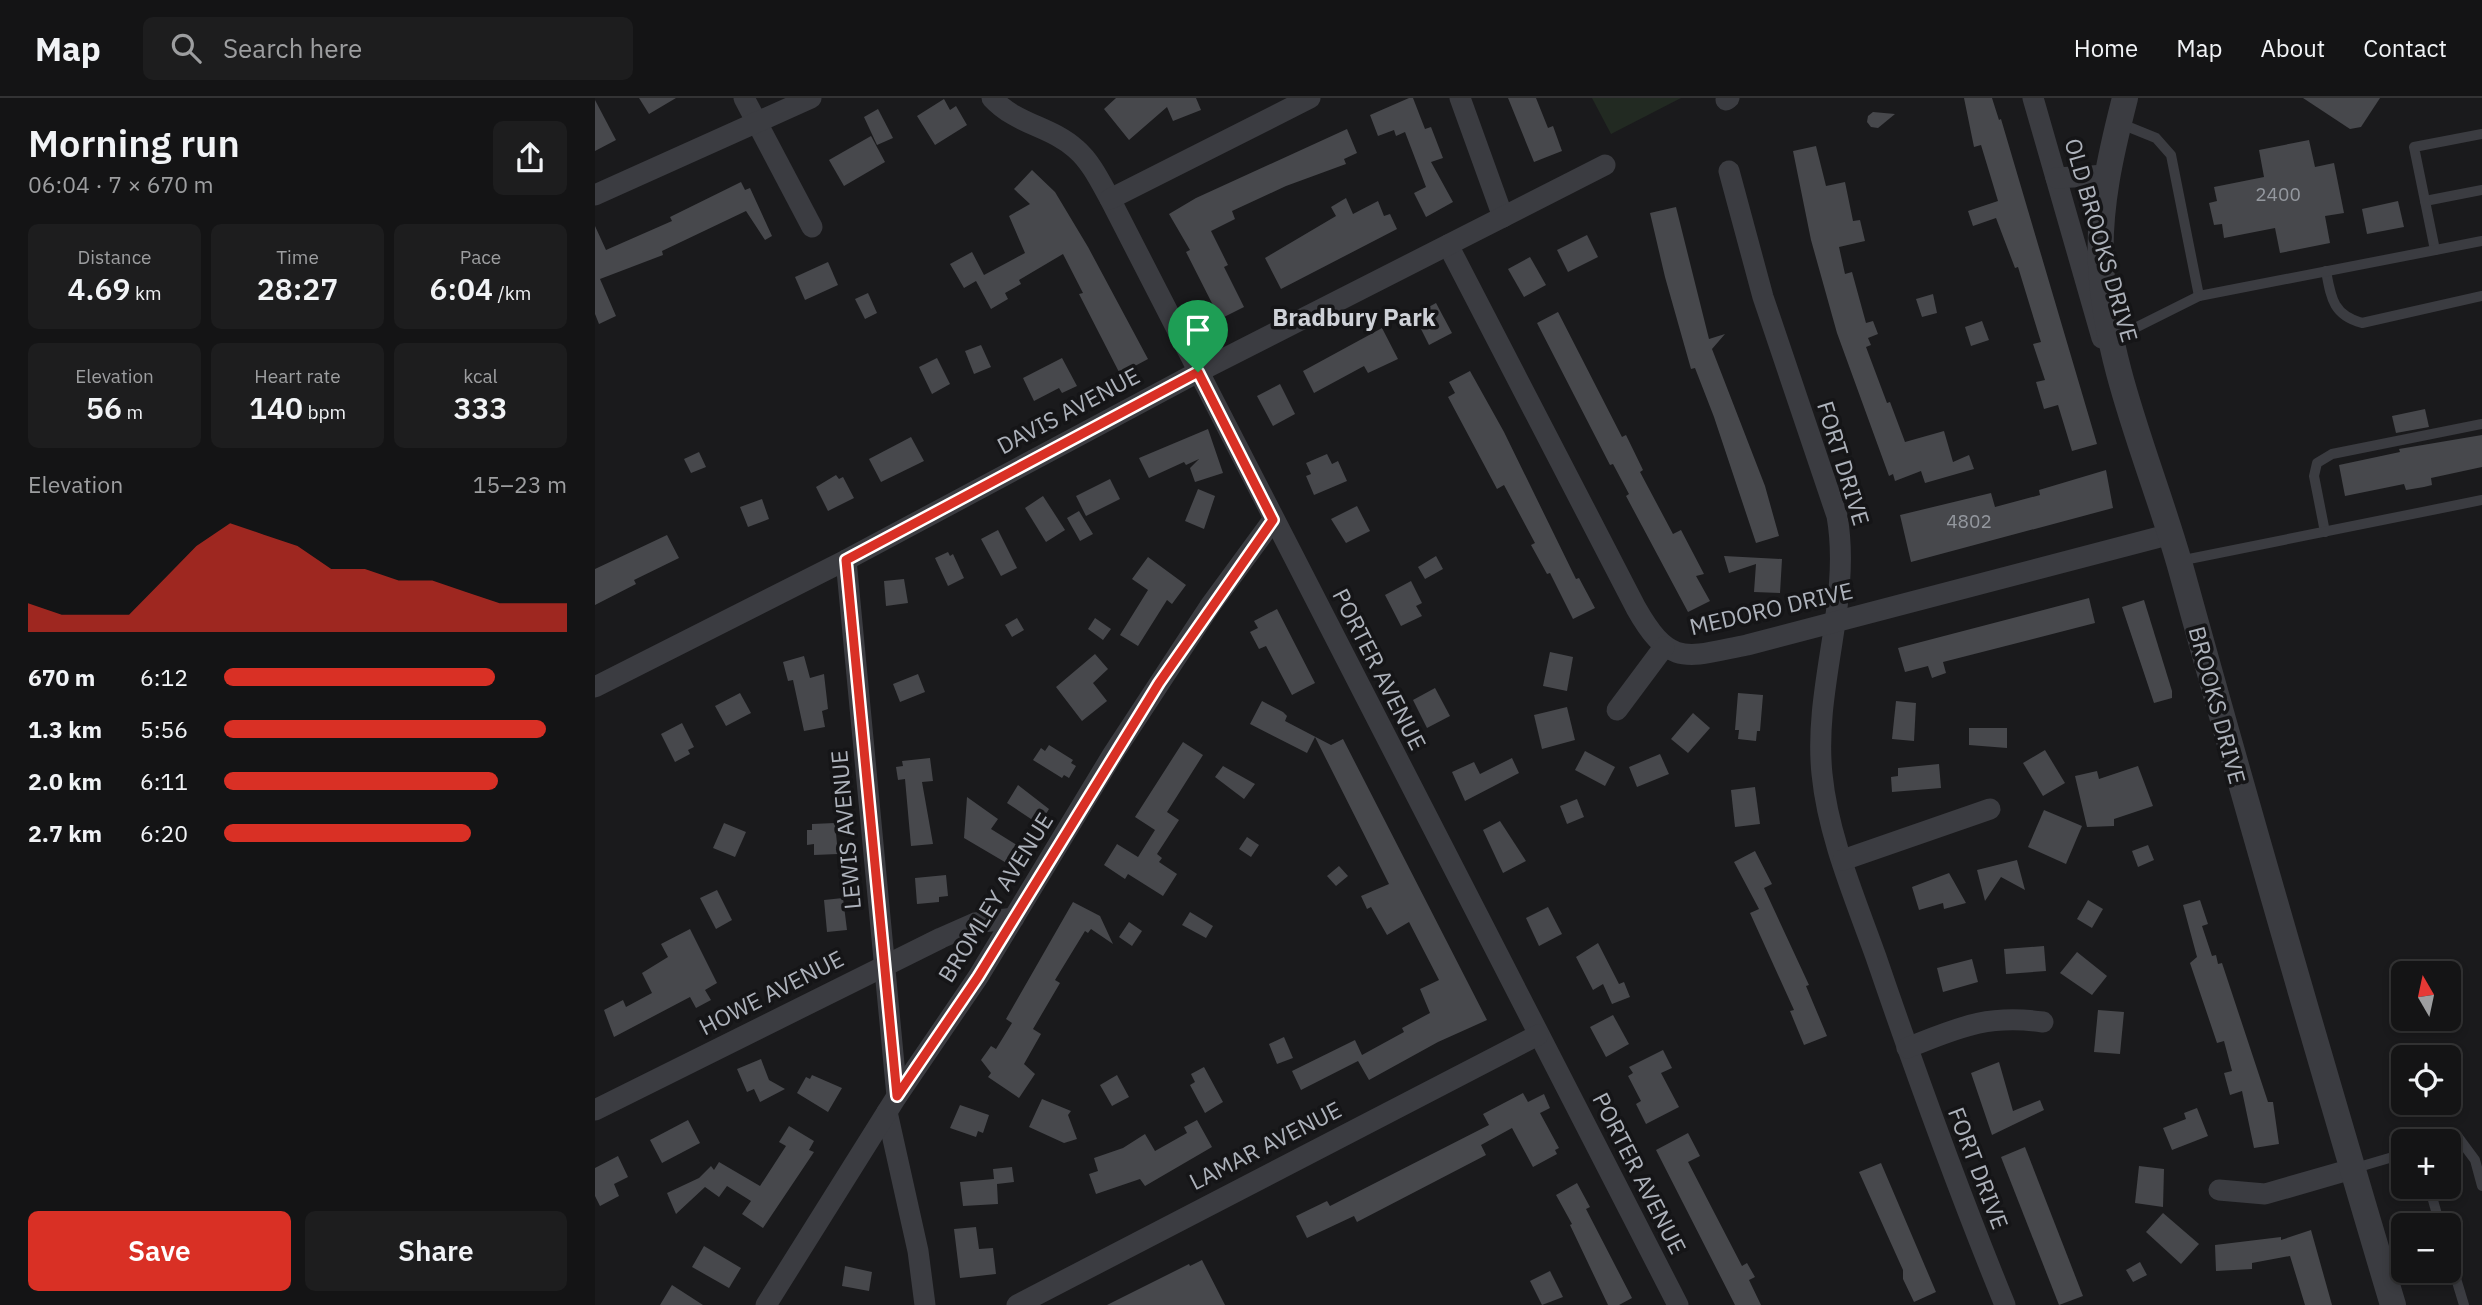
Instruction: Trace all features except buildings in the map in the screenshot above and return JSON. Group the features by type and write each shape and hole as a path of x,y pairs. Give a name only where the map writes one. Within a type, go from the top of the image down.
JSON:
{"street":[{"path":"744,98 812,227"},
{"path":"595,195 811,98"},
{"name":"PORTER AVENUE","path":"992,98 1011,114 1076,149 1092,167 1678,1305"},
{"path":"1110,199 1310,98"},
{"path":"1460,98 1503,217"},
{"name":"OLD BROOKS DRIVE","path":"2032,98 2088,297 2106,350 2126,394"},
{"name":"BROOKS DRIVE","path":"2122,111 2107,175 2101,268 2113,340 2126,394 2179,562 2274,905 2393,1305"},
{"name":"DAVIS AVENUE","path":"595,687 846,560 1198,372 1605,165"},
{"name":"FORT DRIVE","path":"1729,171 1763,297 1837,516 1842,554 1823,696 1821,752 1827,805 1907,1048 2005,1305"},
{"path":"2056,178 2107,175"},
{"name":"MEDORO DRIVE","path":"1448,245 1636,608 1664,647 1674,653 1695,655 1834,622 2171,534"},
{"name":"BROMLEY AVENUE","path":"766,1305 892,1104 978,977 1152,693 1273,520"},
{"name":"LEWIS AVENUE","path":"846,560 884,966 892,1104 925,1305"},
{"path":"1617,710 1664,647"},
{"path":"1843,860 1990,809"},
{"name":"HOWE AVENUE","path":"595,1110 975,923 1014,918"},
{"path":"1907,1048 1988,1020 2011,1017 2043,1022"},
{"name":"LAMAR AVENUE","path":"1017,1305 1538,1035"},
{"path":"2220,1190 2265,1194 2352,1168"}],"lane":[{"path":"2122,111 2156,138 2171,155 2199,296"},
{"path":"2435,250 2414,147 2482,134"},
{"path":"2425,201 2482,190"},
{"path":"2113,340 2199,296 2482,241"},
{"path":"2326,271 2335,305 2344,318 2362,323 2482,296"},
{"path":"2325,532 2314,476 2317,463 2332,454 2482,424"},
{"path":"2179,562 2482,500"},
{"path":"2461,1141 2475,1160 2482,1186"},
{"path":"2352,1168 2391,1157"},
{"path":"2457,1283 2464,1305"}],"shaded area":[{"path":"1592,98 1681,98 1611,134"}],"district":[{"name":"Bradbury Park","path":"1354,317"}],"route":[{"path":"1198,372 1273,520 1210,606 1159,683 978,977 897,1096 846,560 954,499 1198,372"}]}
